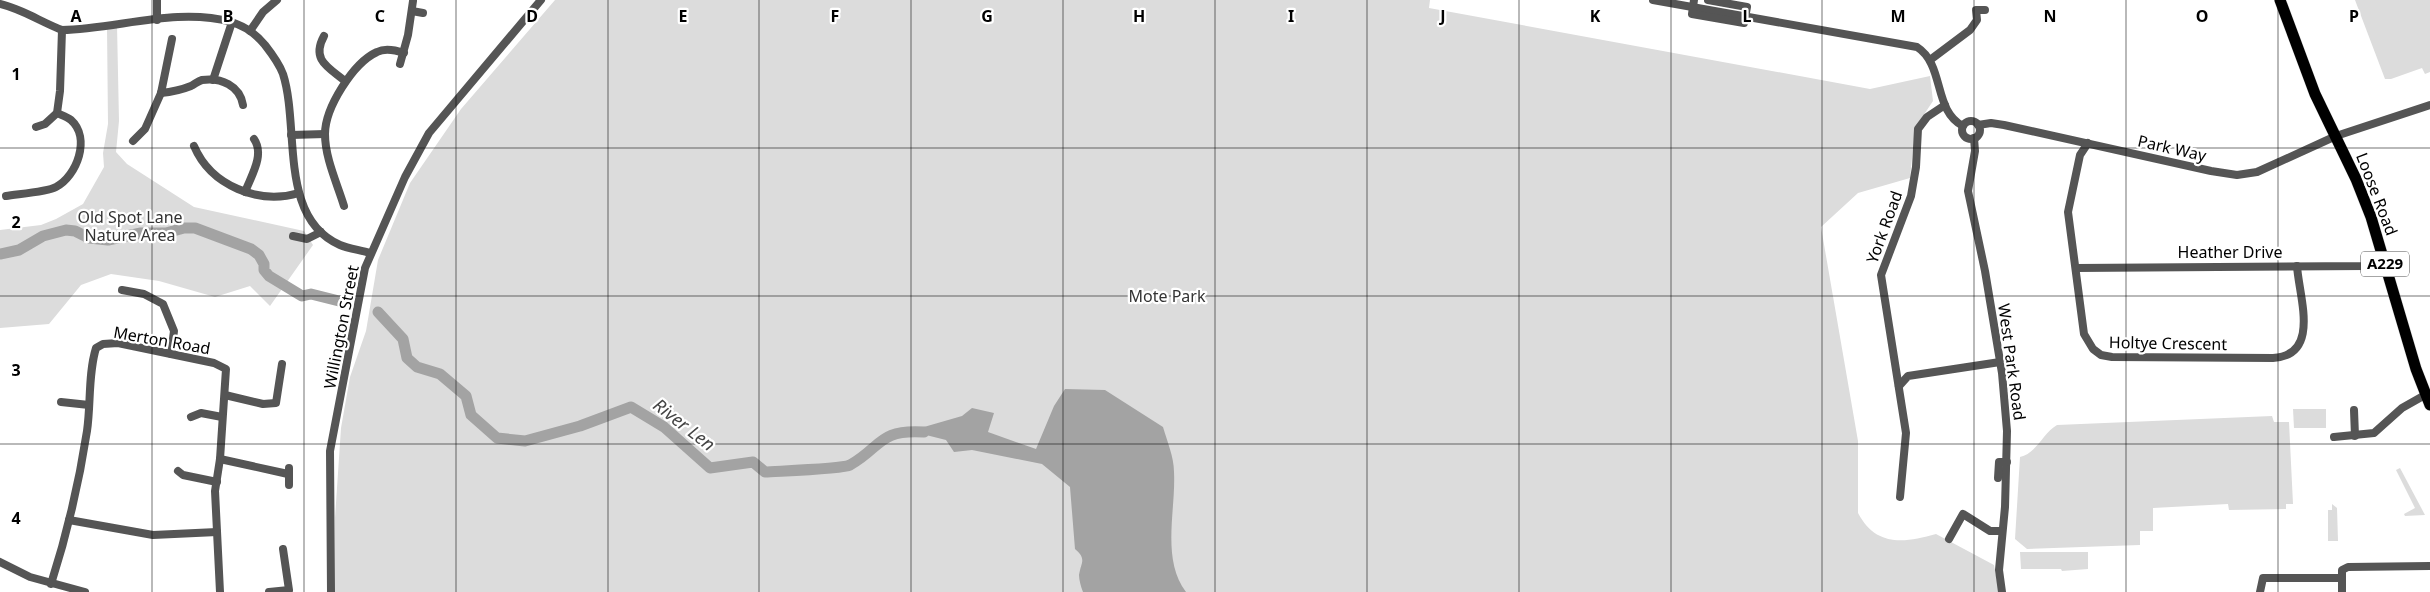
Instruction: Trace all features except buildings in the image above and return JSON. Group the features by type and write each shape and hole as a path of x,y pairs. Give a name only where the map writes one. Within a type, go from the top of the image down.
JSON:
{"highway":[{"name":"Loose Road","path":"2280,0 2315,94 2336,136 2371,217 2428,400"}],"street":[{"path":"157,0 157,20"},
{"name":"Willington Street","path":"331,592 330,451 365,268 370,252 405,177 429,134 541,0"},
{"path":"1653,0 1694,3 1746,16 1912,45 1921,50 1930,60 1945,105 1955,121 1964,126"},
{"path":"1708,0 1747,7 1746,16"},
{"path":"400,64 413,1"},
{"path":"250,31 271,2"},
{"path":"0,4 13,7 40,22 62,30 207,16 232,22 250,31 273,56 283,73 299,193 310,218 321,232 340,245 370,252"},
{"path":"1930,60 1970,30 1977,20 1976,10 1985,10"},
{"path":"412,12 423,13"},
{"path":"213,80 232,22"},
{"path":"36,127 45,124 57,112 60,91 62,30"},
{"path":"134,141 148,132 161,93 166,50 172,39"},
{"path":"320,39 318,50 320,58 345,81"},
{"path":"344,206 326,149 325,134 329,112 345,81 377,52 388,50 404,52"},
{"path":"161,93 177,91 200,80 213,80 234,87 243,103 250,95"},
{"name":"York Road","path":"1900,496 1906,433 1881,274 1911,196 1916,167 1918,129 1927,118 1945,105"},
{"name":"Park Way","path":"1978,125 1997,123 2218,172 2243,175 2265,170 2336,136 2430,105"},
{"path":"6,196 56,187 71,173 80,154 81,142 77,129 70,120 57,112"},
{"path":"1970,122 1978,125 1980,133 1974,138 1965,136 1964,126 1970,122"},
{"path":"291,135 325,134"},
{"name":"West Park Road","path":"1974,138 1975,151 1968,191 1985,271 2000,362 2007,431 2007,462 1999,570 2002,592"},
{"path":"245,192 254,152 258,145 254,139"},
{"path":"2074,141 2080,155"},
{"name":"Holtye Crescent","path":"2088,144 2080,155 2068,208 2085,337 2089,345 2101,355 2124,358 2272,358 2291,353 2297,348 2302,339 2304,323 2297,266"},
{"path":"194,146 198,156 224,182 245,192 282,198 299,193"},
{"path":"190,160 198,156"},
{"path":"29,182 32,192"},
{"path":"293,236 307,239 321,232"},
{"name":"Heather Drive","path":"2076,268 2366,266 2384,262"},
{"path":"122,290 144,294 163,304 174,331 171,354"},
{"name":"Merton Road","path":"51,584 69,520 89,405 92,361 96,348 103,344 118,343 220,364 226,370 220,459 215,491 220,592"},
{"path":"1897,371 1908,376 2000,362"},
{"path":"225,395 263,404 276,403 282,364"},
{"path":"1899,386 1908,376"},
{"path":"2334,437 2374,433 2402,408 2428,400"},
{"path":"61,402 89,405"},
{"path":"2354,410 2355,436"},
{"path":"191,417 201,414 222,417"},
{"path":"220,459 289,471 289,485"},
{"path":"1998,478 1999,462 2007,462"},
{"path":"178,471 183,475 217,482"},
{"path":"1949,539 1963,514 1990,531 2002,531"},
{"path":"69,520 153,535 217,532"},
{"path":"269,592 289,590 283,549"},
{"path":"0,562 16,571 51,584 85,592"},
{"path":"2342,592 2342,570 2348,567 2430,566"},
{"path":"2260,592 2263,578 2342,578"}],"green space":[{"name":"Mote Park","path":"555,0 1430,0 1429,8 1870,89 1930,76 1933,101 1915,128 1910,178 1858,193 1821,227 1858,441 1858,513 1873,532 1882,537 1902,540 1936,534 1994,565 1999,592 335,592 335,518 341,428 350,377 366,331 378,260 410,183 461,109"},
{"path":"2355,0 2430,0 2430,72 2425,74 2422,68 2391,79 2385,79"},
{"name":"Old Spot Lane Nature Area","path":"117,25 119,121 116,152 127,164 194,207 304,231 313,245 270,306 250,286 215,297 159,281 111,274 81,285 49,324 0,328 0,230 41,225 83,204 104,167 103,153 108,124 107,27"},
{"path":"2293,409 2326,409 2326,428 2294,428"},
{"path":"2272,416 2274,422 2289,422 2293,504 2286,504 2286,509 2229,510 2228,504 2153,508 2153,531 2140,531 2140,545 2027,549 2015,539 2020,457 2031,452 2057,425"},
{"path":"2400,468 2425,515 2405,516 2404,514 2415,508 2396,470"},
{"path":"2332,504 2337,508 2338,541 2328,541 2328,510 2332,510"},
{"path":"2020,552 2088,552 2088,569 2062,571 2061,569 2021,569"}],"shaded area":[{"path":"1065,389 1105,390 1163,427 1174,466 1171,534 1174,565 1178,579 1186,592 1083,592 1079,575 1082,558 1075,549 1070,487 1042,464 972,450 954,452 946,440 910,431 962,416 972,408 994,413 988,432 1036,449 1054,406"}],"waterway":[{"name":"River Len","path":"0,254 19,250 43,236 66,230 75,231 89,238 108,240 141,233 166,233 184,228 195,228 251,249 259,255 264,264 264,270 269,276 302,296 311,294 339,301 347,300"},
{"name":"River Len","path":"378,312 403,339 407,358 417,367 440,374 466,396 471,415 497,438 525,441 580,426 631,407 664,427 710,468 753,462 765,472 823,469 850,465 889,436 898,433 924,432"}]}
